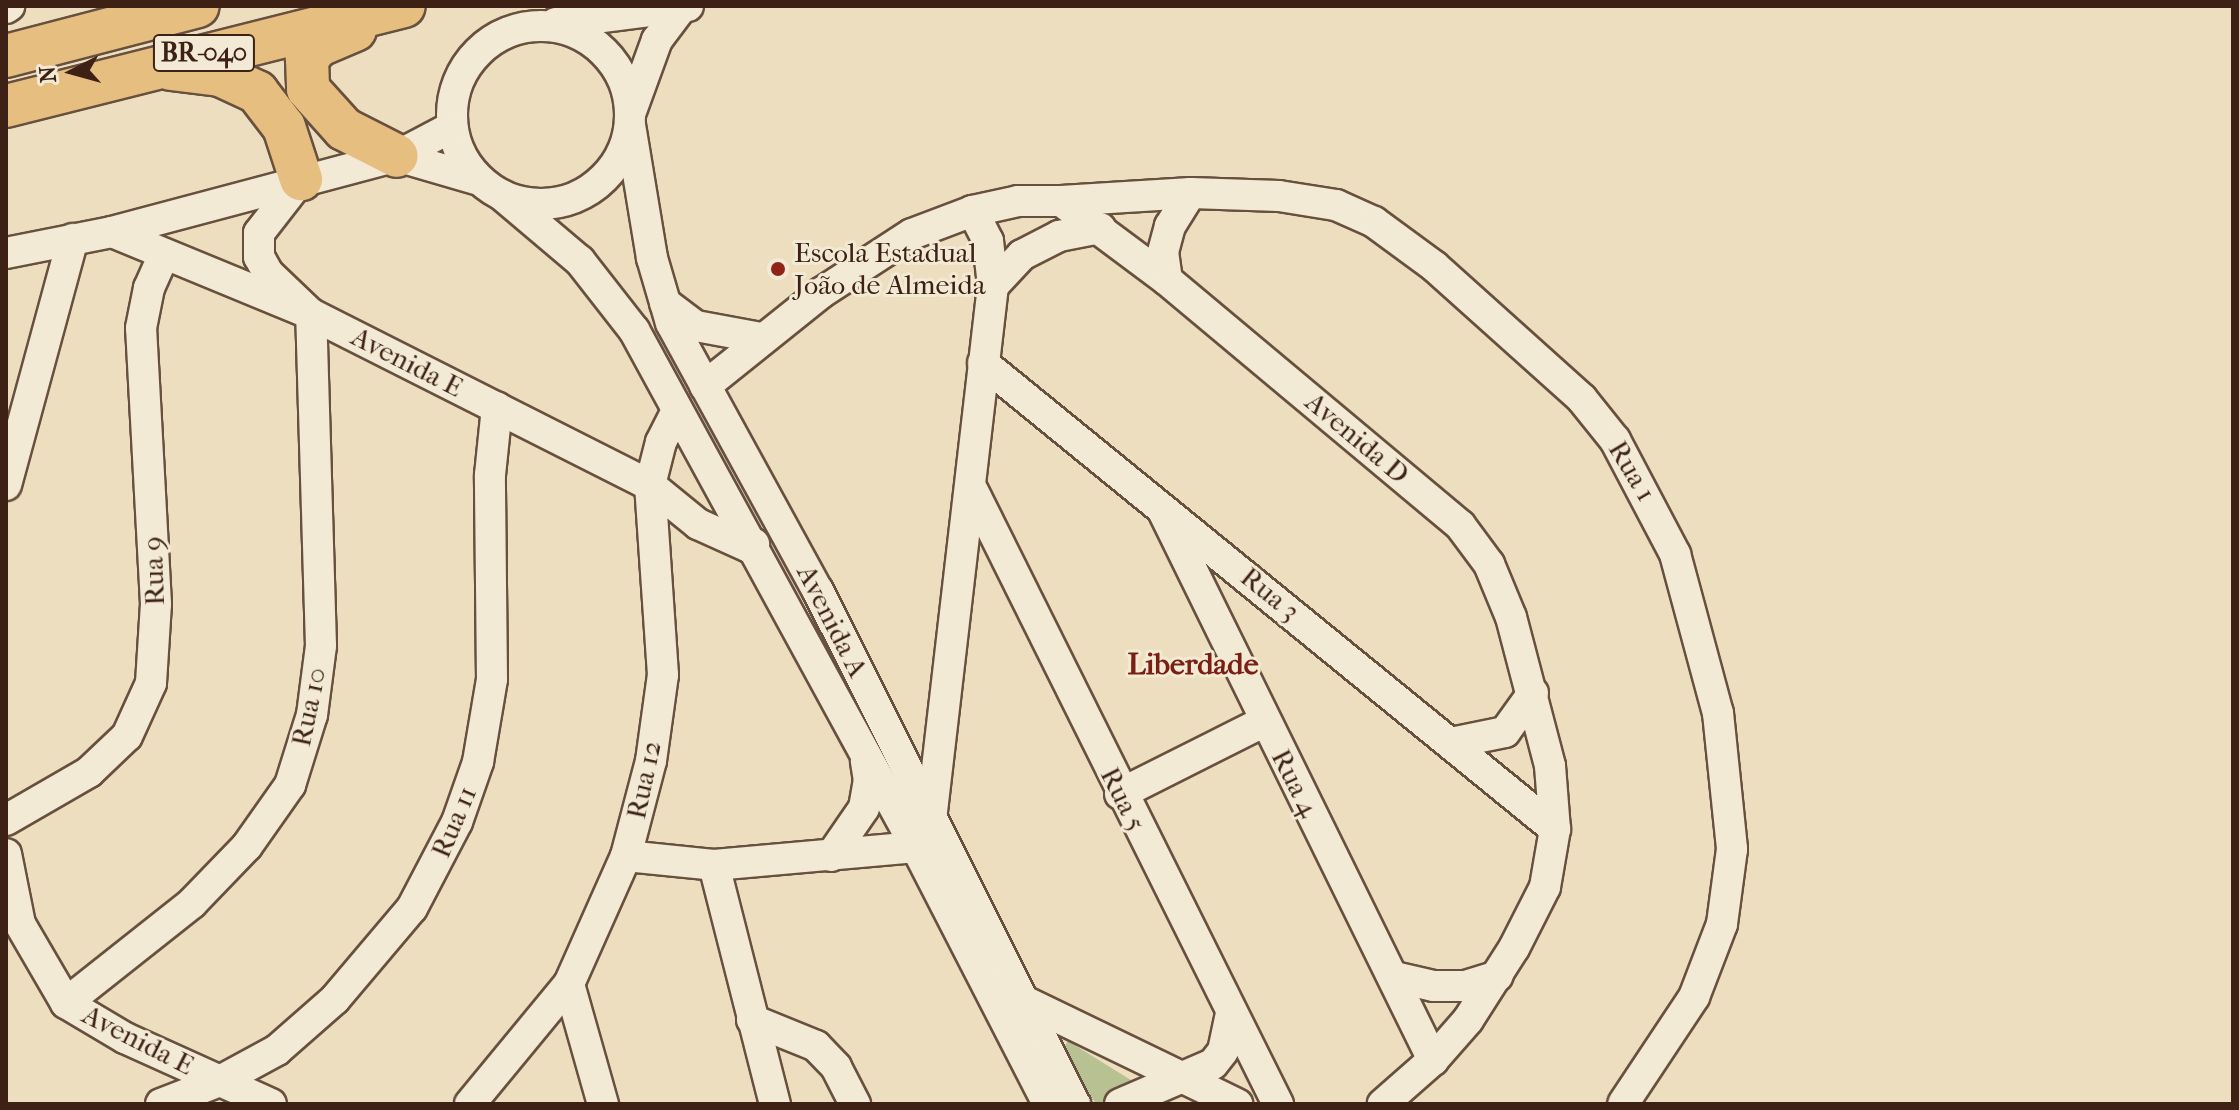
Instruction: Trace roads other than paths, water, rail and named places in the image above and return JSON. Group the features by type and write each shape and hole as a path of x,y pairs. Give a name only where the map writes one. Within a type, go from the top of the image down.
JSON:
{"highway":[{"path":"6,36 118,6"},
{"name":"BR-040","path":"6,56 198,6"},
{"name":"BR-040","path":"6,106 146,68 404,6"},
{"path":"397,156 344,129 321,109 308,89 307,58 319,45 425,6"},
{"path":"146,68 220,75 257,92 284,127 301,179"}],"street":[{"path":"397,156 544,204 585,194 607,176 622,153 657,40 685,7"},
{"path":"491,188 462,155 452,127 459,82 485,45 511,30 685,7"},
{"path":"541,25 571,30 597,45 617,67 628,95 630,121"},
{"name":"Avenida A","path":"630,121 652,258 665,303 705,386 781,523 1075,1104"},
{"path":"6,253 112,232 301,179 397,156 452,127"},
{"path":"301,179 291,199 269,216 259,233 259,257 268,273 311,314"},
{"name":"Avenida A","path":"491,188 580,261 634,330 749,547 916,847 1048,1104"},
{"path":"1167,280 1163,252 1170,226 1191,193"},
{"name":"Rua 1","path":"1061,201 1191,193 1306,200 1374,222 1434,266 1582,399 1615,440 1648,495 1675,554 1718,713 1732,849 1722,924 1694,997 1623,1104"},
{"path":"705,386 761,338 912,234 973,211 1018,201 1061,201"},
{"name":"Avenida D","path":"1061,201 1167,280 1460,525 1489,564 1533,693 1550,766 1555,829 1545,887 1497,976 1433,1060 1383,1104"},
{"path":"931,820 973,491 983,363 993,286 988,241 973,211"},
{"path":"993,286 1034,249 1059,236 1100,228"},
{"name":"Avenida E","path":"112,232 163,256 311,314 650,485 698,524 749,547"},
{"path":"6,485 73,239"},
{"name":"Rua 9","path":"6,820 89,772 127,736 151,683 156,604 141,328 149,288 163,256"},
{"path":"665,303 696,326 761,338"},
{"name":"Rua 10","path":"66,1003 192,903 247,846 290,785 312,715 321,646 311,314"},
{"name":"Rua 3","path":"983,363 1160,504 1555,829"},
{"name":"Rua 11","path":"161,1104 220,1081 277,1050 362,973 412,908 457,822 478,762 492,679 490,475 497,407"},
{"name":"Rua 12","path":"470,1104 569,984 626,856 651,761 663,675 650,485 661,442 676,413"},
{"name":"Rua 5","path":"973,491 1120,794 1278,1104"},
{"name":"Rua 4","path":"1160,504 1263,722 1395,977 1433,1060"},
{"path":"749,547 781,523"},
{"path":"1451,743 1505,732 1533,693"},
{"path":"1120,794 1263,722"},
{"path":"831,856 864,808 869,781 865,754"},
{"path":"626,856 714,865 916,847"},
{"name":"Avenida E","path":"6,854 20,924 66,1003 125,1038 271,1104"},
{"path":"714,865 775,1104"},
{"path":"1395,977 1433,986 1465,986 1497,976"},
{"path":"569,984 603,1104"},
{"path":"1024,1001 1237,1104"},
{"path":"1120,1104 1213,1064 1223,1051 1231,1014"},
{"path":"752,1020 816,1046 836,1067 855,1104"}],"place":[{"name":"Escola Estadual João de Almeida","path":"778,269"}],"district":[{"name":"Liberdade","path":"1193,665"}]}
